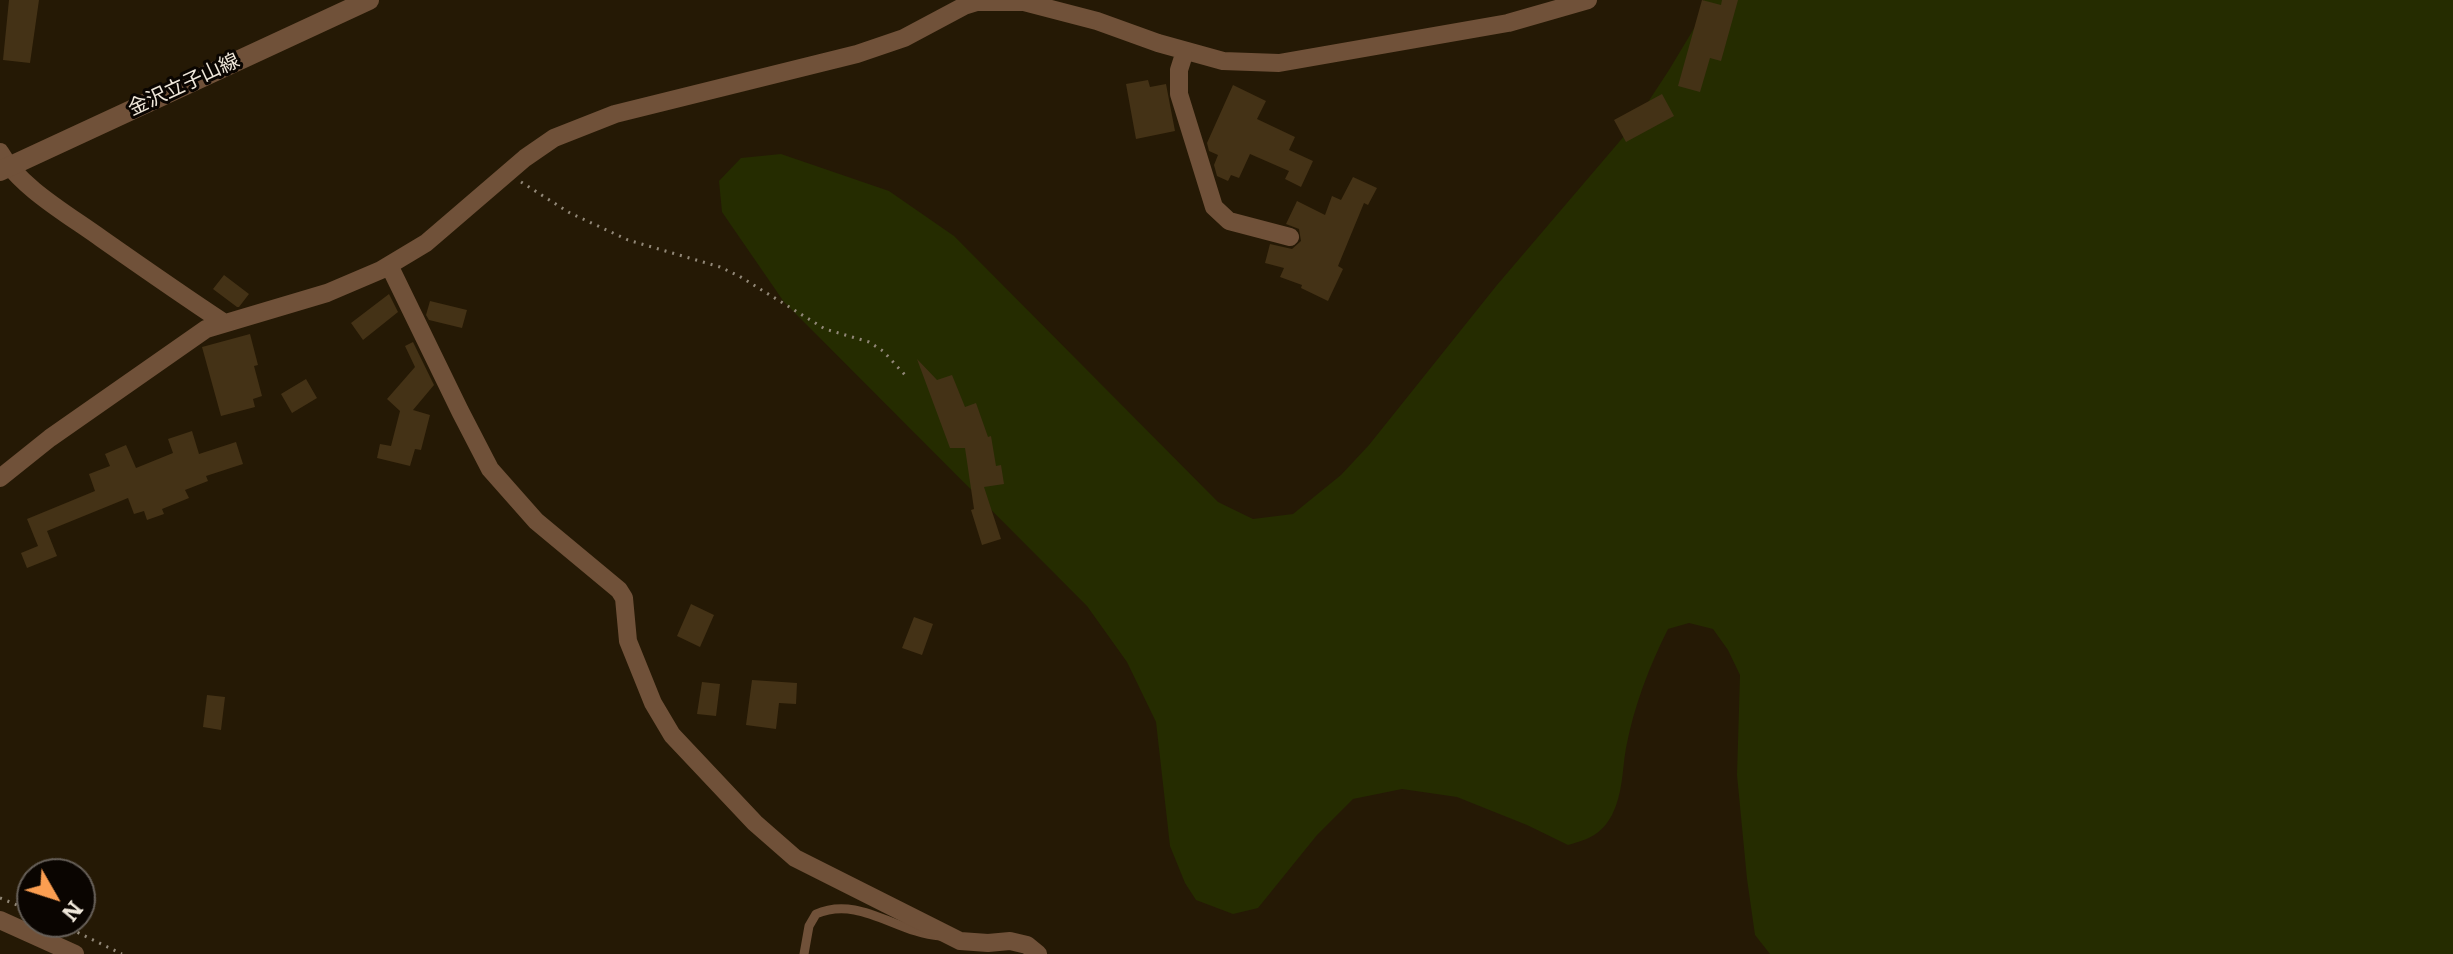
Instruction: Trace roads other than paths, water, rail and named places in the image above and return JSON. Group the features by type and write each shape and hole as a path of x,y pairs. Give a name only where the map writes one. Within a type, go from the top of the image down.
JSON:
{"street":[{"name":"金沢立子山線","path":"3,163 369,0"},
{"path":"0,478 50,438 206,329 327,293 389,265 426,243 554,138 615,114 857,54 904,38 978,1 1024,2 1097,21 1158,43 1223,61 1279,63 1508,23 1588,0"},
{"path":"1185,51 1179,70 1179,94 1214,207 1229,221 1290,237"},
{"path":"3,163 84,227 223,322"},
{"path":"389,265 490,469 536,521 619,590 624,598 628,641 653,703 672,735 755,823 795,858 960,941 1010,941 1024,944 1038,954"},
{"path":"0,920 75,954"}],"lane":[{"path":"804,954 809,926 816,914 839,907 879,917 926,935 948,935"}]}
